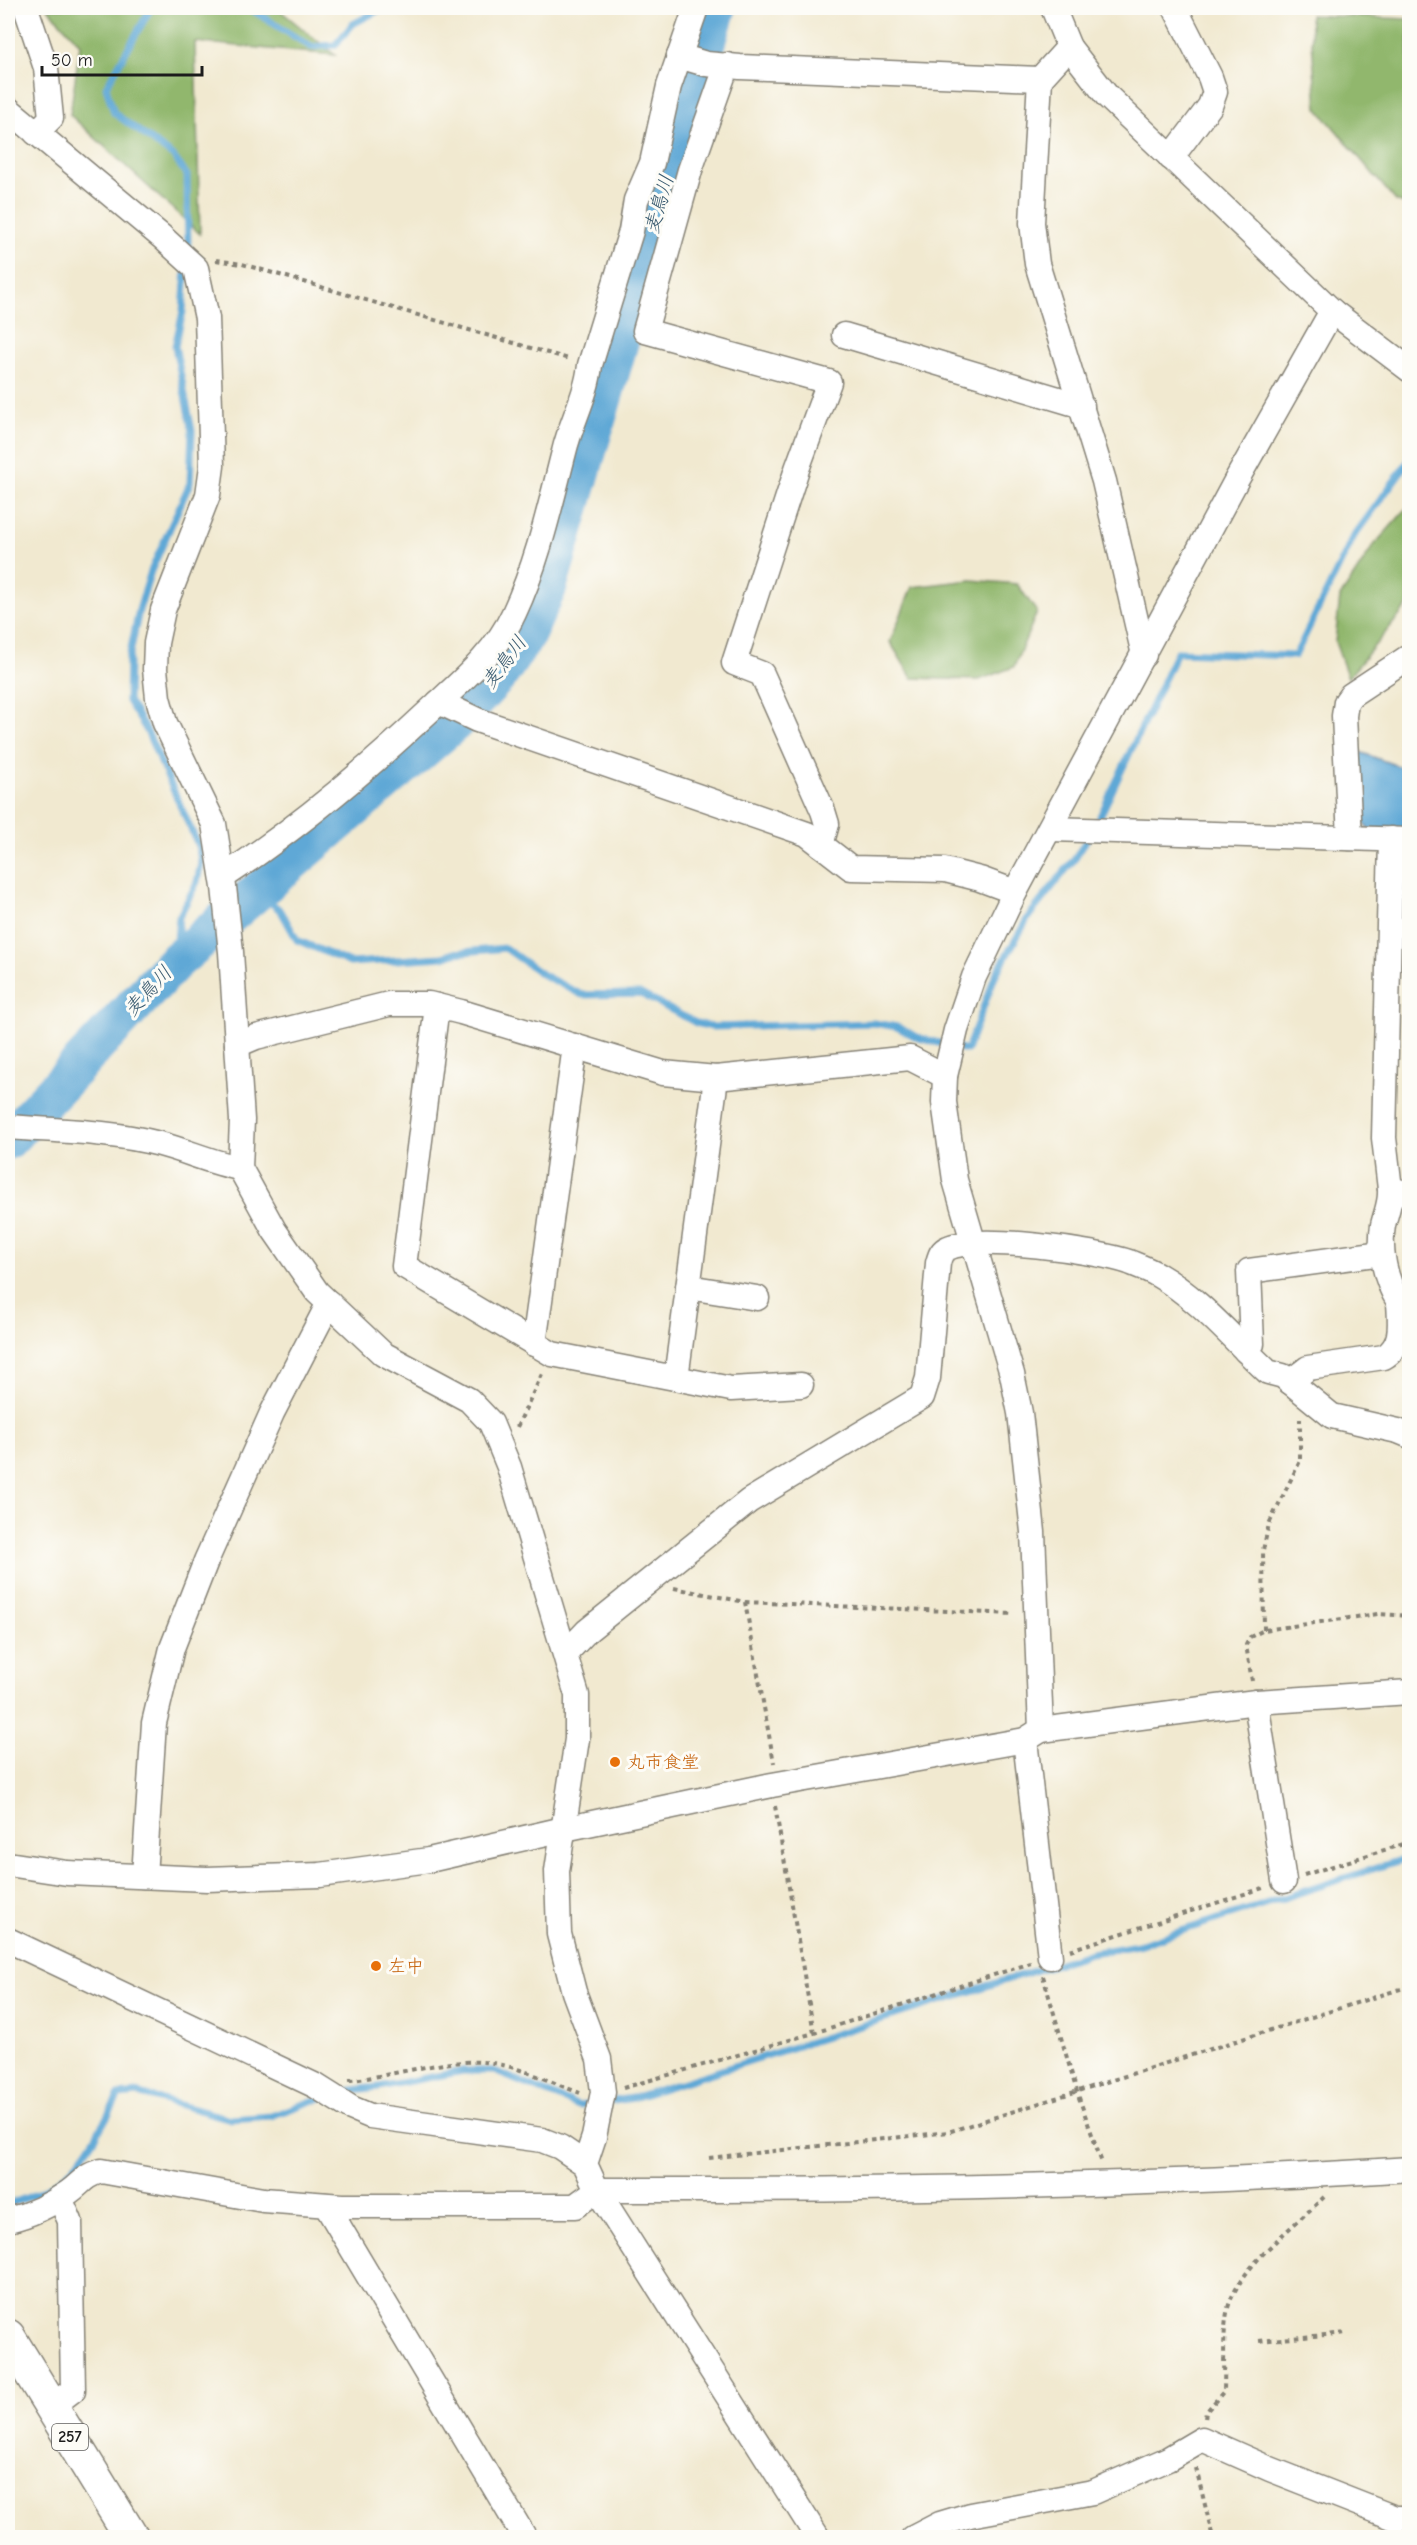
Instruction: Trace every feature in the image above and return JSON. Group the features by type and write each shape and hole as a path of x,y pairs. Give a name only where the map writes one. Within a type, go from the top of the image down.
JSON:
{"highway":[{"name":"257","path":"8,2336 132,2538"}],"street":[{"path":"26,8 46,68 51,118 36,133"},
{"path":"223,877 274,843 390,747 479,665 514,614 544,530 569,434 589,380 590,365 631,231 636,200 652,163 669,86 696,8"},
{"path":"1053,8 1069,47 1107,96 1332,311 1410,370"},
{"path":"1171,158 1210,106 1215,92 1210,77 1175,8"},
{"path":"1069,47 1040,79 1032,223 1037,264 1104,481 1144,655"},
{"path":"679,56 706,64 1040,79"},
{"path":"727,65 690,170 645,332 829,382 797,469 734,663 762,674 823,810 827,824 821,845"},
{"path":"8,109 196,268 207,318 212,466 208,495 163,610 156,643 155,669 158,698 165,723 214,824 223,877 237,1045 242,1120 240,1168 252,1194 274,1230 317,1292 382,1354 469,1400 491,1423 523,1510 577,1695 577,1739 557,1871 559,1934 574,1992 599,2060 601,2103 585,2164"},
{"path":"1044,1959 1033,1735 1035,1615 1033,1532 1020,1413 1012,1374 955,1180 944,1102 945,1076 956,1030 974,977 1015,892 1051,829 1237,479 1332,311"},
{"path":"844,335 1082,406"},
{"path":"1350,838 1344,716 1346,702 1358,688 1410,656"},
{"path":"439,702 477,720 807,834 851,868 945,870 980,879 1015,892"},
{"path":"1051,829 1400,839 1384,1138 1400,1192 1391,1202 1384,1224 1382,1253 1394,1293 1405,1302 1398,1343 1393,1352 1384,1357 1308,1368 1298,1387"},
{"path":"237,1045 256,1037 390,1005 437,1006 663,1073 716,1078 910,1058 945,1076"},
{"path":"437,1006 404,1266 543,1349 731,1389 801,1385"},
{"path":"543,1349 575,1046"},
{"path":"676,1378 716,1078"},
{"path":"8,1127 100,1133 160,1144 220,1164 240,1168"},
{"path":"566,1653 587,1631 749,1501 922,1397 928,1378 940,1254 948,1248 972,1242 1091,1254 1128,1262 1156,1274 1179,1288 1268,1372 1283,1376 1332,1416 1398,1431 1410,1436"},
{"path":"1246,1351 1252,1344 1249,1271 1382,1253"},
{"path":"688,1287 757,1298"},
{"path":"144,1876 154,1723 172,1648 206,1561 267,1424 329,1303"},
{"path":"8,1864 67,1873 207,1879 320,1875 429,1860 775,1785 1033,1735 1256,1702 1410,1692"},
{"path":"1256,1702 1284,1881"},
{"path":"8,1940 318,2088 370,2116 542,2140 560,2147 585,2164 597,2190 818,2538"},
{"path":"8,2220 21,2217 60,2198 71,2191 85,2176 101,2171 262,2200 326,2205 575,2206 597,2190 936,2189 1110,2184 1410,2169"},
{"path":"51,2407 73,2390 70,2222 60,2198"},
{"path":"326,2205 525,2538"},
{"path":"913,2538 940,2524 970,2515 1093,2492 1168,2459 1202,2439 1270,2469 1395,2518 1410,2518"}],"path":[{"path":"196,268 212,260 242,264 590,365"},
{"path":"499,1443 516,1429 543,1349"},
{"path":"1264,1630 1263,1550 1269,1524 1298,1469 1302,1449 1298,1387"},
{"path":"656,1574 665,1587 745,1602 1035,1615"},
{"path":"745,1602 814,2033"},
{"path":"1256,1702 1246,1645 1250,1637 1264,1630 1378,1614 1410,1616"},
{"path":"318,2088 463,2062 483,2062 500,2064 601,2103 1410,1842"},
{"path":"1044,1959 1077,2092 1110,2184"},
{"path":"709,2158 948,2132 1410,1986"},
{"path":"1213,2538 1194,2462 1202,2439 1206,2412 1224,2391 1225,2331 1233,2293 1242,2276 1338,2183 1340,2174"},
{"path":"1259,2341 1347,2333"}],"green space":[{"path":"47,8 277,8 335,55 195,42 200,234 70,115 80,44"},
{"path":"1310,15 1409,19 1409,206 1396,201 1317,108"},
{"path":"1409,506 1409,604 1348,678 1335,642 1340,597 1374,545"},
{"path":"971,580 1017,584 1037,612 1014,667 979,680 912,678 890,642 912,587"}],"water":[{"path":"1355,752 1409,770 1409,830 1369,829 1358,817"}],"waterway":[{"path":"151,8 106,87 114,113 173,156 187,175 188,252"},
{"path":"249,8 311,47 335,45 353,24 383,8"},
{"name":"麦鳥川","path":"8,1140 175,962 454,723 498,676 526,635 547,589 717,8"},
{"path":"175,962 179,917 197,882 201,863 199,847 146,729 128,701 129,658 139,610 151,571 190,483 192,431 175,346 183,312 186,269"},
{"path":"1096,825 1177,652 1295,656 1354,536 1410,459"},
{"path":"257,891 281,911 297,940 350,963 443,957 454,953 505,948 543,975 582,995 641,994 696,1023 712,1027 874,1023 897,1027 919,1038 967,1050 995,976 1029,916 1076,857 1090,834"},
{"path":"606,2102 633,2098 1091,1953 1138,1945 1410,1857"},
{"path":"336,2092 379,2087 463,2071 494,2071 579,2106 595,2104"},
{"path":"8,2204 49,2187 77,2164 98,2133 119,2095 137,2093 231,2119 271,2116 323,2097"}],"place":[{"name":"丸市食堂","path":"615,1762"},
{"name":"左中","path":"376,1966"}]}
